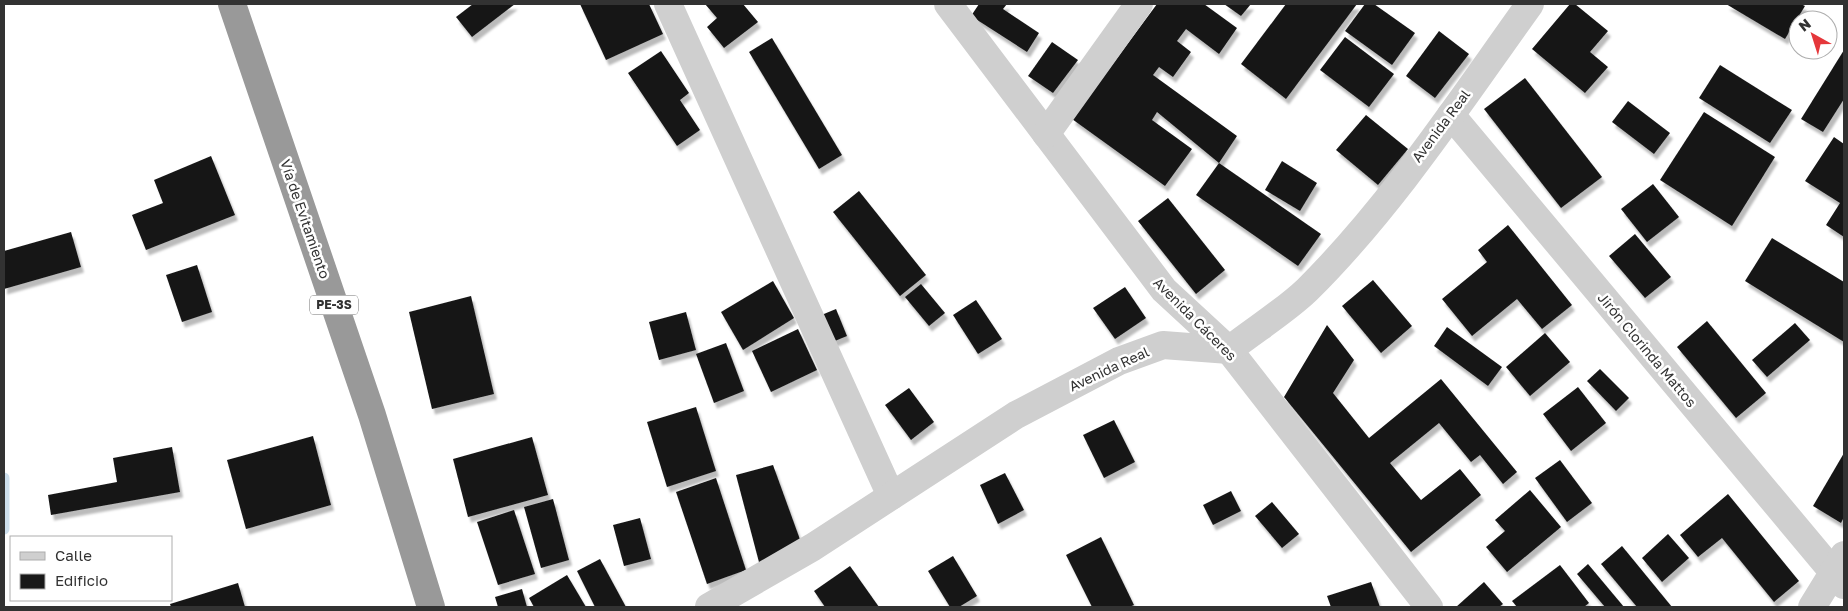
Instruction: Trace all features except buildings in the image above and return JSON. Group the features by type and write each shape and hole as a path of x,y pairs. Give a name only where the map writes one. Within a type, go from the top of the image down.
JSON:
{"highway":[{"name":"Vía de Evitamiento","path":"232,4 372,415 431,607"}],"street":[{"path":"668,4 891,496"},
{"name":"Avenida Cáceres","path":"948,4 1164,290 1229,350 1429,607"},
{"path":"1046,134 1139,4"},
{"name":"Avenida Real","path":"709,607 813,547 1016,416 1119,362 1163,345 1229,350 1306,291 1367,224 1450,115 1530,4"},
{"name":"Jirón Clorinda Mattos","path":"1450,115 1841,571"},
{"path":"1812,607 1841,571"}],"waterway":[{"path":"4,478 4,529"}]}
